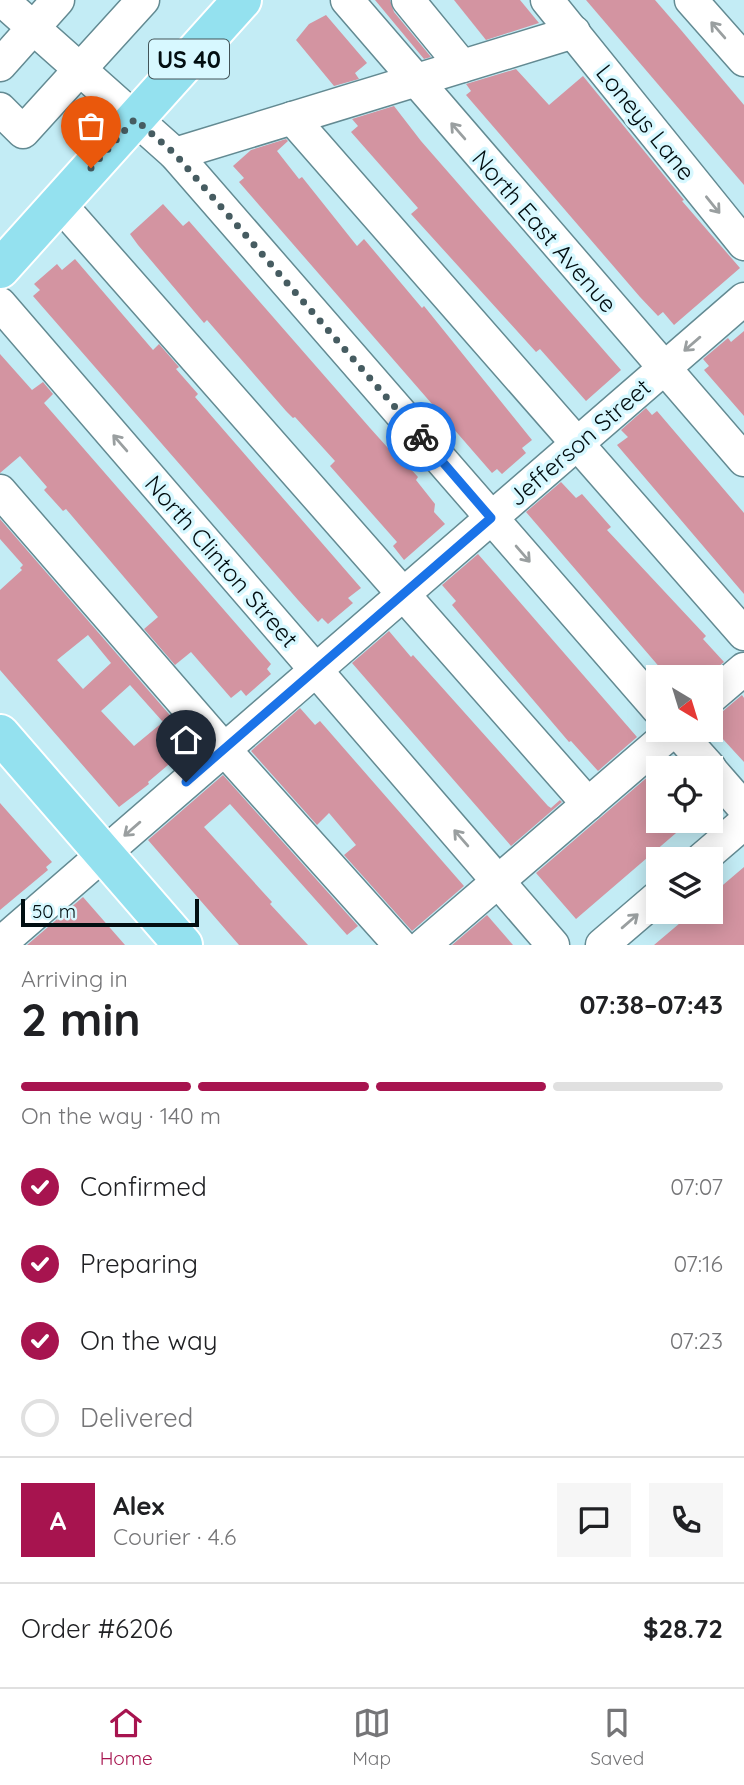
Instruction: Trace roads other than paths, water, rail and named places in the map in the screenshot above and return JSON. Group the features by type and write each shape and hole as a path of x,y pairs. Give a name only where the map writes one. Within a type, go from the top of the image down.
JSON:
{"main road":[{"name":"US 40","path":"0,269 242,0"},
{"path":"0,734 183,945"}],"street":[{"path":"2,0 175,154 646,695"},
{"path":"0,65 58,0"},
{"path":"0,109 23,132 142,0"},
{"name":"North East Avenue","path":"347,0 744,460"},
{"path":"408,0 462,66"},
{"name":"Loneys Lane","path":"547,0 744,243"},
{"path":"691,0 744,60"},
{"path":"175,154 574,32"},
{"path":"292,118 744,634"},
{"path":"60,203 588,804"},
{"name":"Jefferson Street","path":"1,943 744,299"},
{"name":"North Clinton Street","path":"0,304 553,945"},
{"path":"0,491 224,749 400,945"},
{"path":"723,687 744,669"},
{"path":"424,945 661,742"},
{"path":"686,742 698,756"},
{"path":"723,784 744,808"},
{"path":"716,847 744,823"},
{"path":"602,945 646,907"}]}
